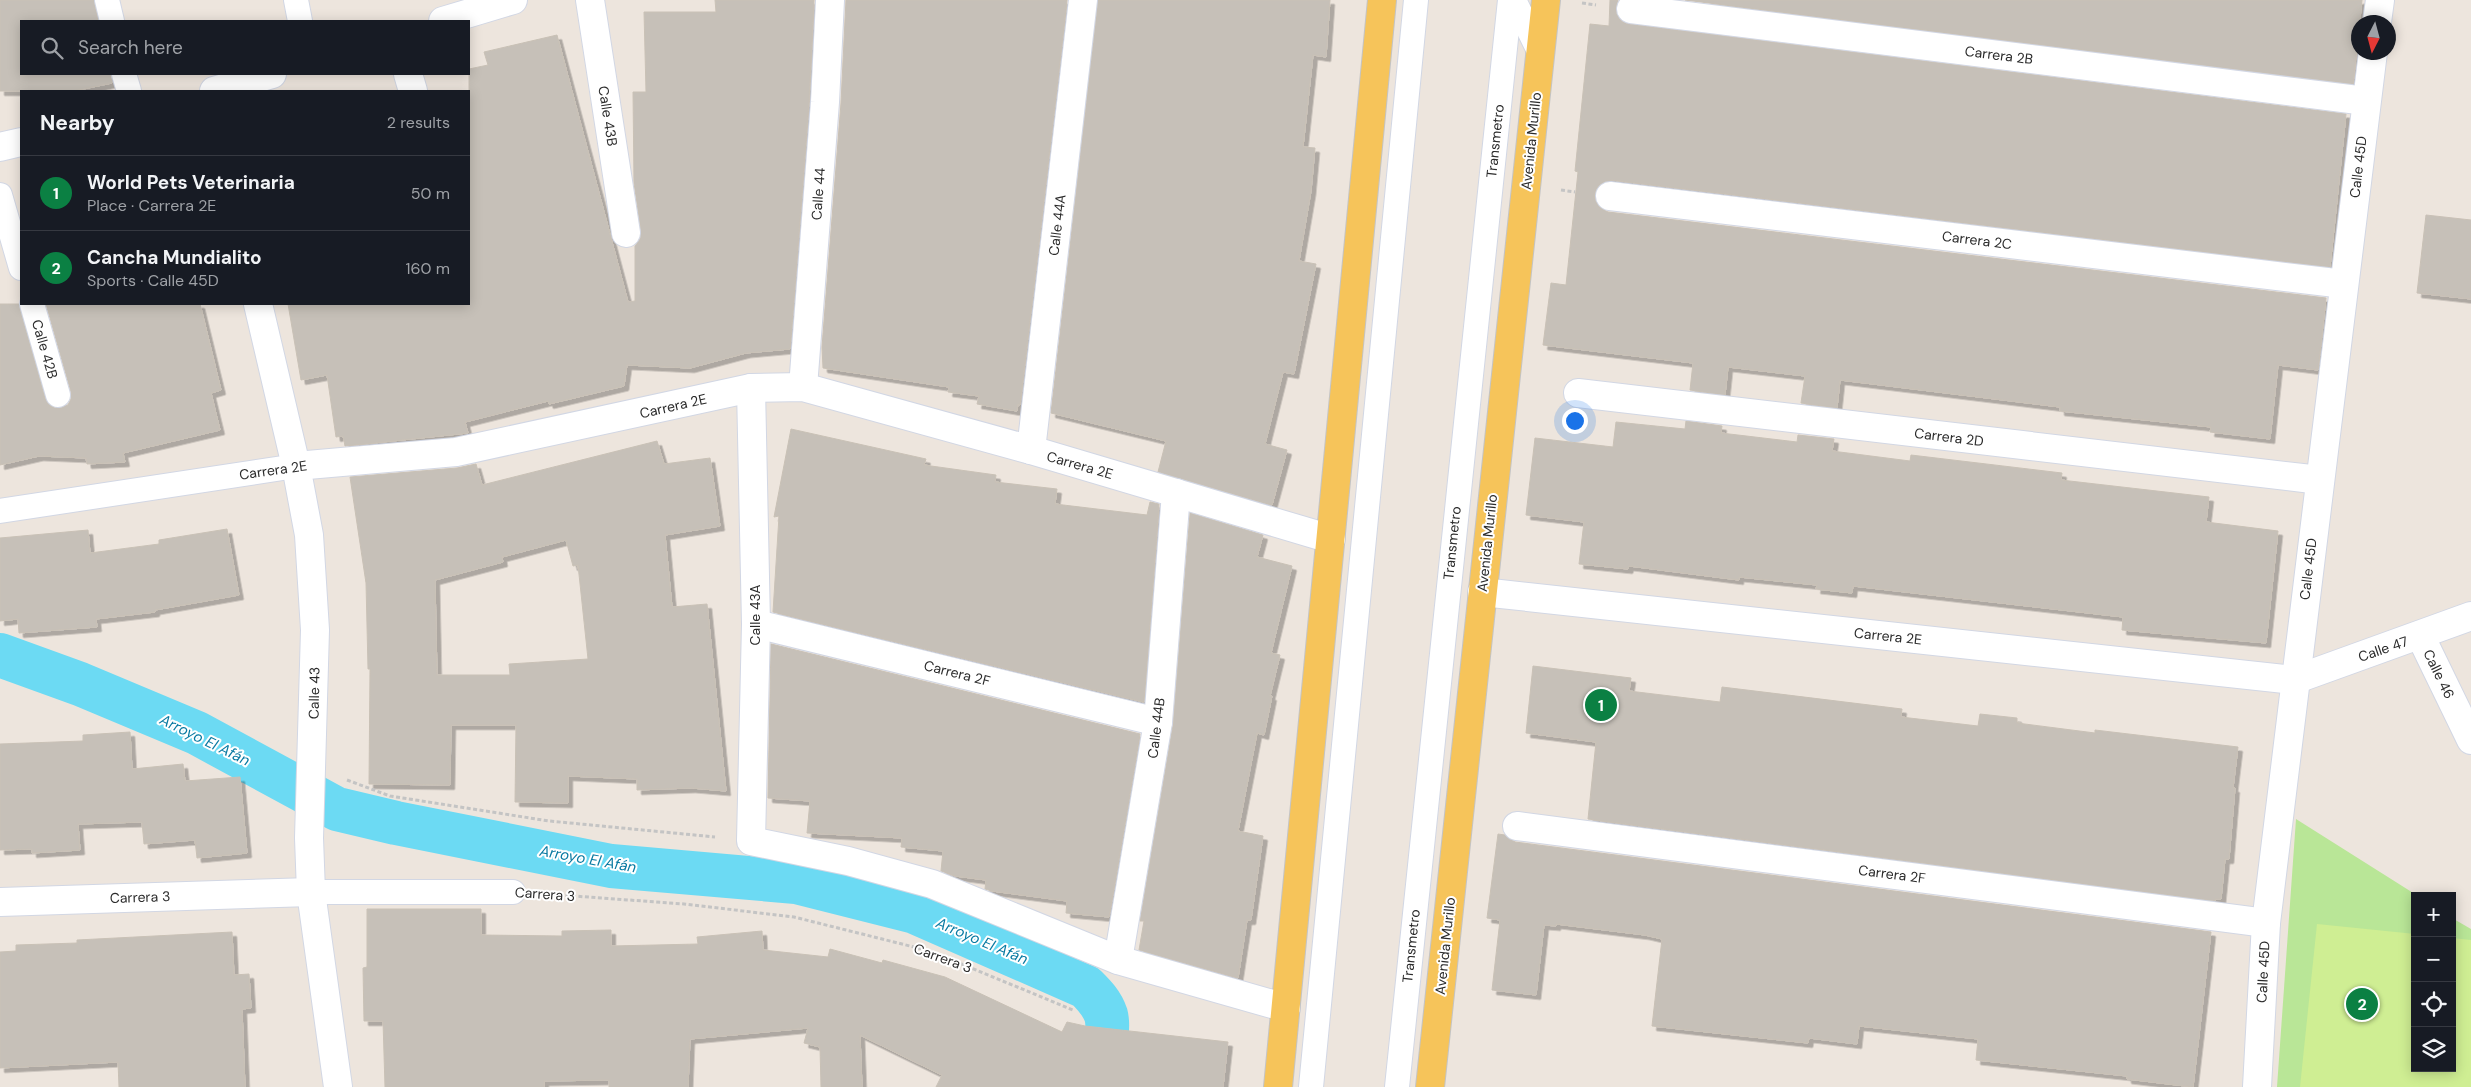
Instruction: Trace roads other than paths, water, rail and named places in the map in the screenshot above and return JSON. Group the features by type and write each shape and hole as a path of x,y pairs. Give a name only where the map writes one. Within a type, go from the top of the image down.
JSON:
{"main road":[{"path":"1278,1087 1382,0"},
{"name":"Avenida Murillo","path":"1430,1087 1546,0"}],"street":[{"path":"445,20 478,5 513,0"},
{"name":"Calle 43B","path":"590,0 626,232"},
{"name":"Calle 44","path":"803,388 825,102 830,0"},
{"name":"Calle 44A","path":"1031,450 1083,0"},
{"path":"2378,15 2380,0"},
{"name":"Carrera 2B","path":"1632,9 2366,101"},
{"name":"Calle 45D","path":"2257,1087 2266,923 2294,680 2372,60"},
{"path":"217,90 269,75"},
{"path":"408,75 412,90"},
{"path":"0,147 20,142"},
{"name":"Carrera 2C","path":"1610,196 2344,284"},
{"name":"Calle 43","path":"258,305 296,466 309,535 315,630 309,838 311,892 338,1087"},
{"name":"Carrera 2E","path":"296,466 456,452 750,388 803,388 1031,450 1331,539"},
{"name":"Calle 43A","path":"750,388 756,624 751,841 848,861 932,884 1118,960"},
{"name":"Carrera 2D","path":"1578,393 2320,480"},
{"name":"Calle 44B","path":"1118,960 1158,722 1176,493"},
{"name":"Carrera 2E","path":"1482,592 2294,680"},
{"name":"Calle 47","path":"2294,680 2471,616"},
{"name":"Carrera 2F","path":"756,624 1158,722"},
{"name":"Calle 46","path":"2420,636 2471,740"},
{"name":"Carrera 2F","path":"1517,826 2266,923"},
{"name":"Carrera 3","path":"0,902 311,892"},
{"path":"1118,960 1286,1008"}],"lane":[{"path":"107,0 112,20"},
{"path":"296,0 300,20"},
{"path":"1311,1087 1416,0"},
{"path":"1512,0 1540,53"},
{"name":"Transmetro","path":"1397,1087 1512,0"},
{"path":"124,75 129,90"},
{"path":"0,195 20,265"},
{"name":"Calle 42B","path":"32,305 58,395"},
{"name":"Carrera 2E","path":"0,511 296,466"},
{"name":"Carrera 3","path":"311,892 513,892"}],"waterway":[{"name":"Arroyo El Afán","path":"0,655 80,684 197,733 337,809 396,823 611,866 796,882 915,912 1086,987 1102,1007 1107,1023 1104,1051 1094,1087"}],"place":[{"name":"World Pets Veterinaria","path":"1601,705"},
{"name":"Cancha Mundialito","path":"2362,1004"}]}
